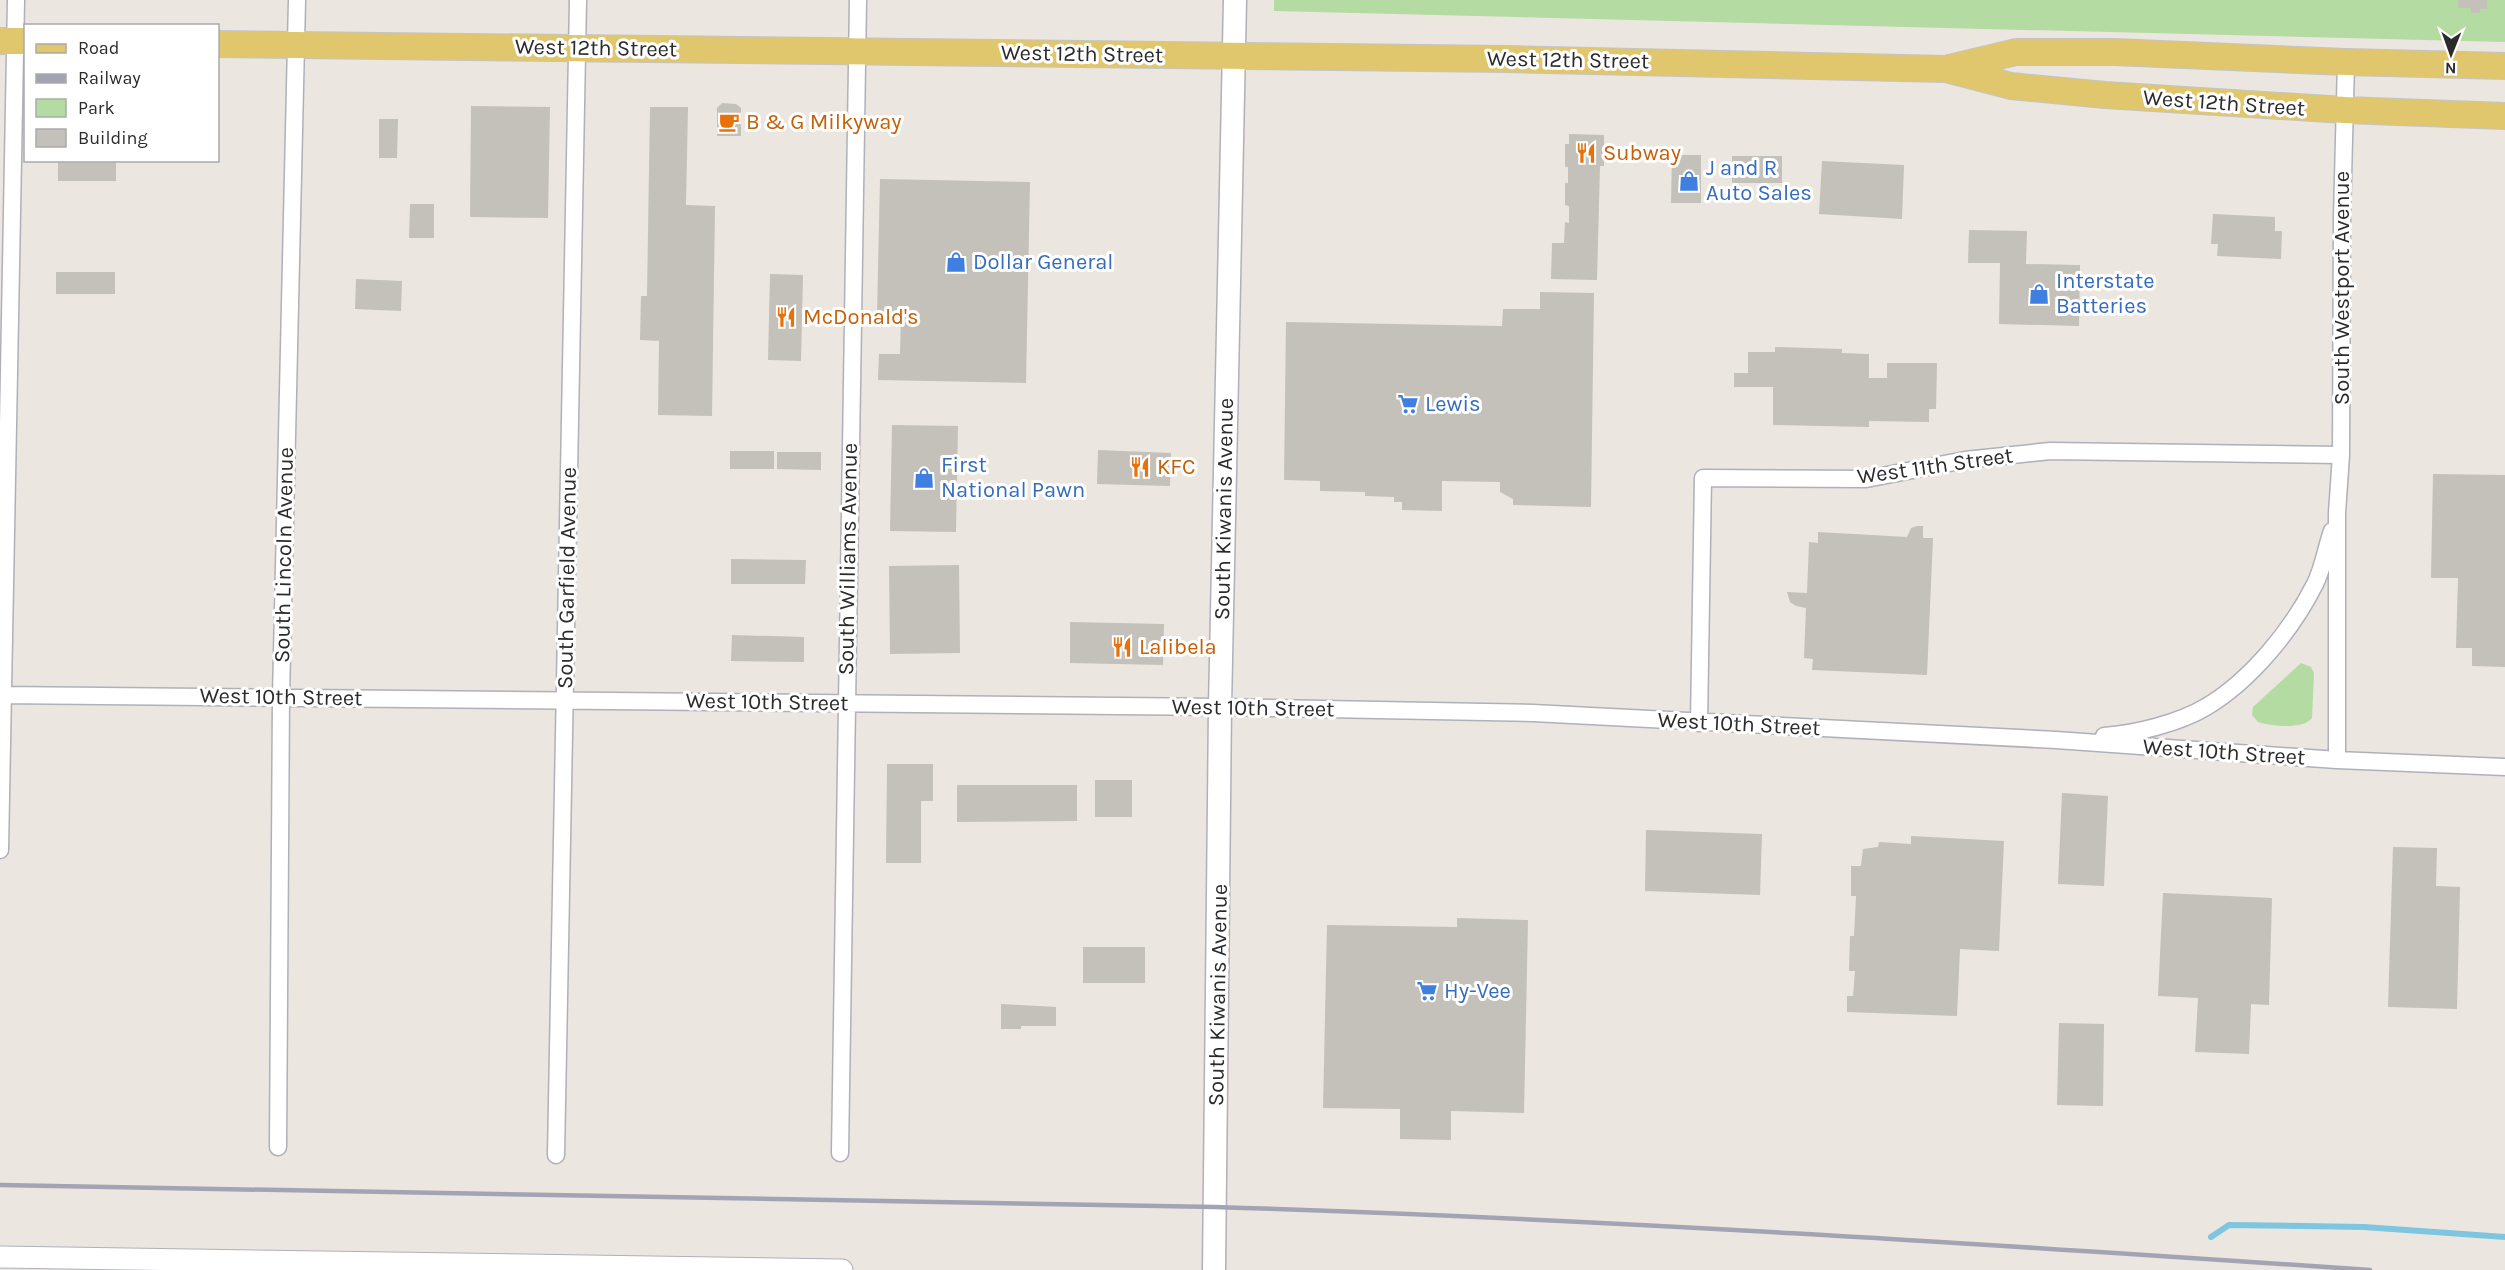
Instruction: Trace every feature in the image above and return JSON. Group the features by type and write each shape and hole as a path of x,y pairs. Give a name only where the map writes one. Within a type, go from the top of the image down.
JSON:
{"main road":[{"name":"South Kiwanis Avenue","path":"1214,1270 1220,707 1235,0"},
{"name":"West 12th Street","path":"219,44 1640,61 1946,69 2011,86 2105,95 2344,110 2505,116"},
{"name":"West 12th Street","path":"1946,69 2016,52 2115,52 2505,66"}],"street":[{"path":"0,850 1,694 16,0"},
{"name":"South Lincoln Avenue","path":"278,1146 281,698 297,0"},
{"name":"South Garfield Avenue","path":"556,1155 578,0"},
{"name":"South Williams Avenue","path":"840,1153 858,0"},
{"name":"South Westport Avenue","path":"2337,760 2337,513 2341,455 2346,62"},
{"name":"West 11th Street","path":"1700,723 1703,478 1866,479 1965,459 2050,451 2341,455"},
{"name":"South Westport Avenue","path":"2056,740 2119,735 2167,723 2205,708 2250,673 2290,626 2316,582 2337,513"},
{"name":"West 10th Street","path":"1,694 1220,707 1533,713 2056,740 2337,760 2505,767"},
{"path":"0,1257 557,1268 842,1270"}],"green space":[{"path":"1274,0 2505,0 2505,42 1274,11"},
{"path":"2301,663 2311,667 2314,673 2312,718 2308,722 2294,726 2258,722 2252,715 2253,707"}],"building":[{"path":"2458,0 2487,0 2487,9 2480,9 2480,13 2471,13 2471,8 2458,8"},
{"name":"B & G Milkyway","path":"722,103 736,104 741,108 741,136 717,136 717,108"},
{"path":"471,106 550,107 548,218 470,217"},
{"path":"650,107 688,107 686,205 715,206 712,416 658,415 659,341 640,340 641,296 647,296"},
{"path":"379,119 398,119 397,158 379,158"},
{"path":"1569,134 1604,135 1604,166 1600,166 1597,280 1551,279 1552,243 1564,243 1565,222 1569,223 1569,206 1565,205 1568,167 1565,167 1565,144 1569,144"},
{"path":"1672,155 1701,155 1701,203 1671,203"},
{"path":"1732,156 1782,156 1782,183 1732,183"},
{"path":"1822,161 1904,165 1902,219 1819,214"},
{"path":"58,162 116,162 116,181 58,181"},
{"path":"880,179 1030,182 1026,383 878,380 879,354 900,354 901,315 877,315"},
{"path":"410,204 434,204 434,238 409,238"},
{"path":"2213,214 2275,217 2275,231 2282,231 2281,259 2217,256 2218,244 2211,244"},
{"name":"Interstate Batteries","path":"1969,230 2027,231 2026,264 2080,265 2079,326 1999,324 2000,263 1968,263"},
{"path":"56,272 115,272 115,294 56,294"},
{"name":"McDonald's","path":"770,274 803,275 801,361 768,360"},
{"path":"356,279 402,281 401,311 355,309"},
{"path":"1540,292 1594,293 1591,507 1513,505 1513,499 1500,492 1500,482 1442,481 1442,511 1402,510 1402,502 1394,502 1394,497 1365,496 1365,492 1320,491 1320,481 1284,480 1286,322 1502,326 1503,309 1540,309"},
{"path":"1775,347 1842,349 1842,353 1869,354 1869,378 1887,378 1887,363 1937,363 1936,409 1929,409 1929,422 1869,421 1869,427 1773,425 1773,387 1734,387 1734,373 1748,373 1748,352 1775,352"},
{"name":"First National Pawn","path":"892,425 958,426 956,532 890,531"},
{"path":"1098,450 1171,453 1170,486 1097,484"},
{"path":"730,451 774,451 774,469 730,469"},
{"path":"777,452 821,452 821,470 777,469"},
{"path":"2433,474 2505,475 2505,667 2472,666 2472,648 2456,648 2458,578 2431,578"},
{"path":"1923,526 1923,538 1933,538 1927,675 1812,670 1813,659 1804,658 1806,608 1790,602 1787,592 1807,593 1809,542 1818,543 1818,532 1907,537 1911,528"},
{"path":"731,559 806,560 805,584 731,584"},
{"path":"959,565 960,653 890,654 889,566"},
{"path":"1070,622 1164,624 1163,665 1070,663"},
{"path":"732,635 804,637 804,662 731,661"},
{"path":"887,764 933,764 933,801 921,801 921,863 886,863"},
{"path":"1095,780 1132,780 1132,817 1095,817"},
{"path":"957,785 1077,785 1077,821 957,822"},
{"path":"2062,793 2108,796 2104,886 2058,884"},
{"path":"1646,830 1762,834 1760,895 1645,891"},
{"path":"1911,836 2004,841 1999,951 1960,949 1957,1016 1847,1012 1847,996 1853,996 1855,971 1849,971 1850,936 1854,936 1856,896 1851,896 1851,866 1861,866 1863,849 1878,847 1879,842 1911,844"},
{"path":"2393,847 2437,848 2436,886 2460,887 2457,1009 2388,1007"},
{"path":"2163,893 2272,898 2269,1005 2251,1004 2249,1054 2195,1052 2198,998 2158,996"},
{"path":"1457,918 1528,920 1524,1113 1451,1111 1451,1140 1400,1139 1400,1109 1323,1108 1327,925 1457,927"},
{"path":"1083,947 1145,947 1145,983 1083,983"},
{"path":"1001,1004 1056,1007 1056,1026 1021,1026 1021,1029 1001,1029"},
{"path":"2059,1023 2104,1024 2103,1106 2057,1105"}],"waterway":[{"path":"2211,1237 2229,1225 2364,1227 2505,1237"}],"railway":[{"path":"0,1185 1215,1207 1360,1212 1793,1233 2370,1270"}],"place":[{"name":"B & G Milkyway","path":"729,122"},
{"name":"Subway","path":"1586,153"},
{"name":"J and R Auto Sales","path":"1689,181"},
{"name":"Dollar General","path":"956,262"},
{"name":"Interstate Batteries","path":"2039,294"},
{"name":"McDonald's","path":"786,317"},
{"name":"Lewis","path":"1408,404"},
{"name":"KFC","path":"1140,467"},
{"name":"First National Pawn","path":"924,478"},
{"name":"Lalibela","path":"1122,647"},
{"name":"Hy-Vee","path":"1427,991"}]}
